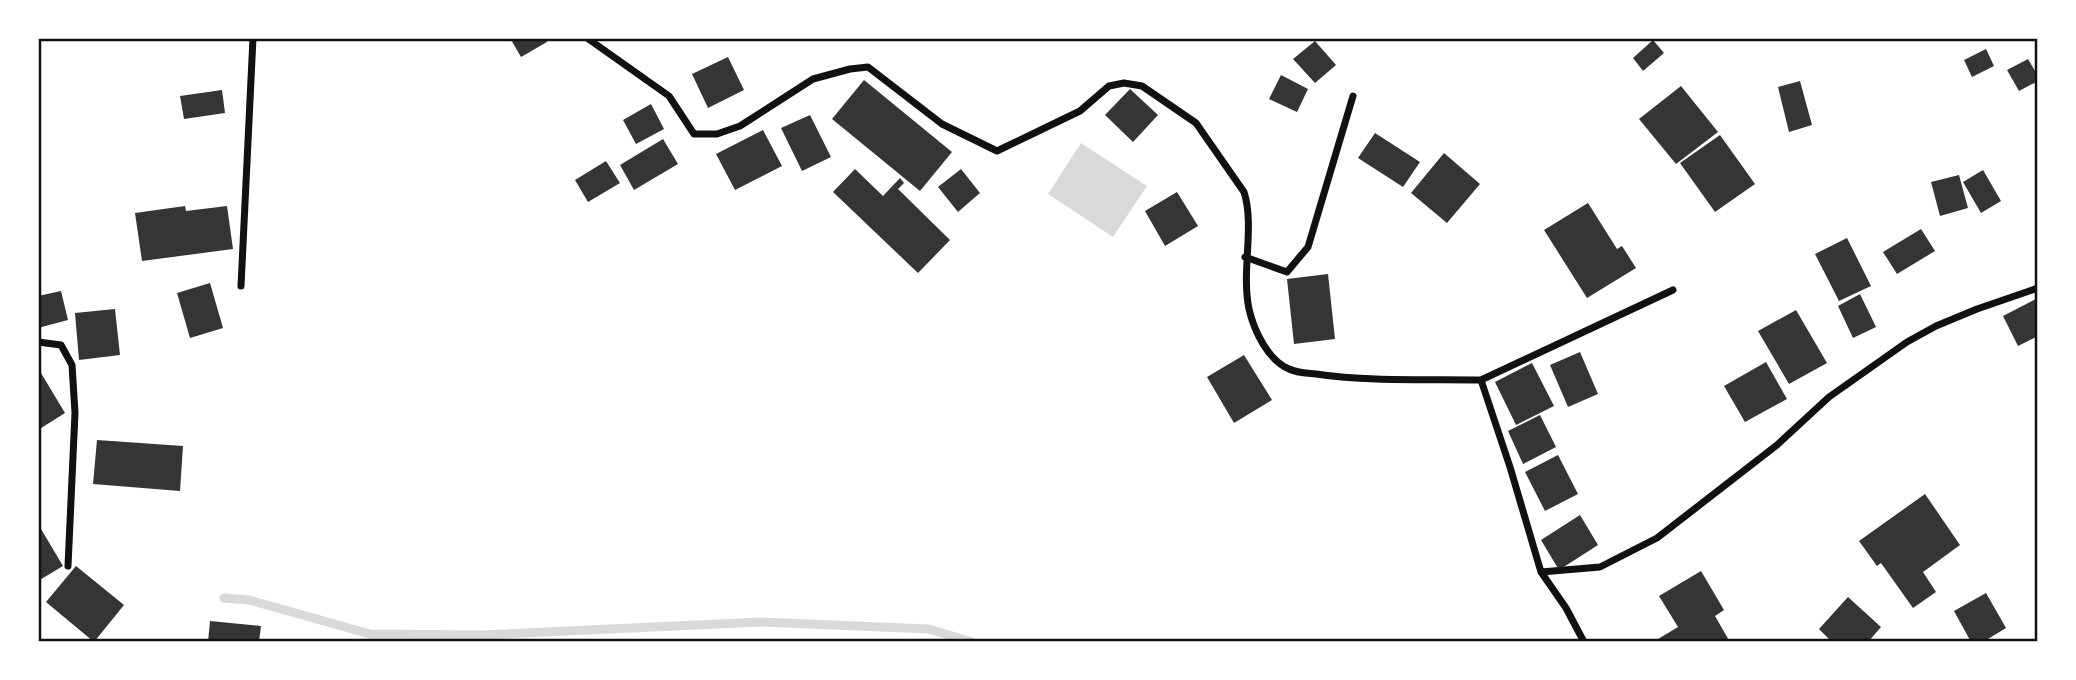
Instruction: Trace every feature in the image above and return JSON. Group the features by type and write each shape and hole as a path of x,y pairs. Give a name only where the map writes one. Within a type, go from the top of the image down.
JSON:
{"street":[{"path":"241,286 253,38"},
{"path":"587,38 669,96 694,134 717,134 740,126 813,79 868,67 942,124 997,151 1080,111 1109,86 1124,83 1142,86 1196,123 1238,181 1248,204 1245,257 1249,310 1265,347 1276,361 1291,370 1340,378 1481,380 1673,290"},
{"path":"1245,257 1287,272 1308,247 1353,96"},
{"path":"1541,572 1600,567 1657,538 1777,445 1829,397 1907,342 1966,313 2038,288"},
{"path":"38,342 61,345 72,365 75,413 68,566"},
{"path":"1481,380 1541,572 1566,608 1584,642"}],"shaded area":[{"path":"1081,143 1147,186 1113,237 1048,194"}],"building":[{"path":"510,38 545,38 547,42 521,57"},
{"path":"1653,40 1664,53 1643,71 1633,58"},
{"path":"1315,41 1336,65 1315,83 1293,59"},
{"path":"1986,49 1994,66 1972,77 1964,60"},
{"path":"728,57 744,90 708,108 692,74"},
{"path":"2028,59 2038,81 2019,91 2007,70"},
{"path":"1281,75 1308,89 1297,112 1269,99"},
{"path":"864,80 952,152 920,191 832,119"},
{"path":"1800,81 1812,125 1789,132 1778,87"},
{"path":"1681,86 1718,132 1676,164 1639,119"},
{"path":"1130,89 1158,115 1133,142 1105,115"},
{"path":"222,90 225,113 184,119 180,96"},
{"path":"651,104 664,129 636,144 623,120"},
{"path":"810,115 831,157 802,171 781,128"},
{"path":"763,130 782,166 735,190 716,154"},
{"path":"1375,133 1420,162 1403,187 1358,158"},
{"path":"1720,135 1755,184 1715,212 1680,163"},
{"path":"663,139 678,164 634,190 620,165"},
{"path":"1444,153 1480,184 1447,223 1411,193"},
{"path":"606,161 620,183 588,202 575,180"},
{"path":"855,169 883,196 900,178 904,183 898,189 950,240 918,273 833,192"},
{"path":"961,169 980,193 958,212 938,187"},
{"path":"1983,170 2001,201 1981,213 1963,182"},
{"path":"1959,175 1968,208 1940,216 1931,182"},
{"path":"1177,192 1198,226 1165,246 1145,211"},
{"path":"1588,203 1617,249 1622,246 1636,268 1587,298 1544,230"},
{"path":"185,206 186,211 227,206 233,249 142,261 135,213"},
{"path":"1921,229 1935,251 1897,274 1883,252"},
{"path":"1847,238 1871,286 1839,301 1815,254"},
{"path":"1328,274 1335,339 1294,344 1287,279"},
{"path":"210,283 223,328 190,338 177,293"},
{"path":"61,291 68,320 38,328 38,296"},
{"path":"1860,294 1876,327 1853,338 1838,306"},
{"path":"2038,298 2038,336 2018,346 2003,316"},
{"path":"115,309 120,355 79,360 75,313"},
{"path":"1796,310 1827,363 1789,384 1758,331"},
{"path":"1580,352 1598,394 1568,407 1550,365"},
{"path":"1244,355 1272,400 1234,423 1207,377"},
{"path":"1766,362 1787,399 1745,422 1724,386"},
{"path":"1532,363 1554,406 1516,425 1495,382"},
{"path":"41,373 65,413 38,430 38,375"},
{"path":"1540,415 1556,447 1523,464 1508,431"},
{"path":"97,440 183,446 180,491 93,484"},
{"path":"1558,455 1578,494 1545,511 1525,472"},
{"path":"1925,494 1960,545 1923,572 1936,592 1913,608 1881,563 1877,566 1859,541"},
{"path":"1580,515 1598,545 1559,570 1541,540"},
{"path":"38,524 63,566 38,581"},
{"path":"76,566 124,605 94,642 46,602"},
{"path":"1701,571 1724,610 1715,616 1730,642 1653,642 1678,627 1659,596"},
{"path":"1986,593 2006,628 1983,642 1971,642 1954,611"},
{"path":"1848,597 1881,627 1868,642 1832,642 1819,629"},
{"path":"210,621 261,626 259,642 208,642"}],"waterway":[{"path":"224,598 249,600 370,634 483,635 761,622 929,629 972,642"}]}
